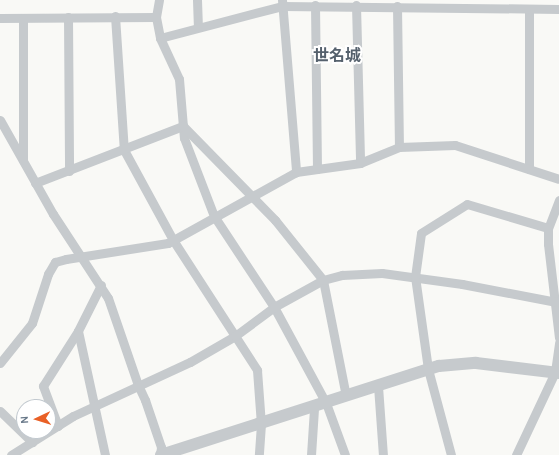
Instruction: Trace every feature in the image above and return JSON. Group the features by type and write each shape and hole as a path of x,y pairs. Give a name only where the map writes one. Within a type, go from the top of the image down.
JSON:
{"street":[{"path":"159,0 156,17 160,38 179,79 183,126 187,146 214,216 274,307 326,403 346,455"},
{"path":"197,0 198,27"},
{"path":"160,38 282,3 356,6 397,6 436,3 529,9 559,9"},
{"path":"282,3 296,172"},
{"path":"315,5 317,169"},
{"path":"356,6 360,163"},
{"path":"397,6 399,147"},
{"path":"529,9 529,169"},
{"path":"0,18 115,16 156,17"},
{"path":"115,16 124,150 173,240 257,370 261,424 259,455"},
{"path":"68,17 68,172"},
{"path":"23,162 24,18"},
{"path":"0,120 34,183 108,298 161,447 161,455 314,408 428,369 456,363 476,363 557,373"},
{"path":"34,183 68,172 183,126"},
{"path":"183,126 275,220 323,280 346,396"},
{"path":"0,363 32,323 48,274 55,262 128,251 173,240 250,195 296,172 360,163 399,147 455,145 559,179"},
{"path":"559,200 548,228 548,244 559,337"},
{"path":"451,455 428,369 415,277 421,234 467,204 548,228"},
{"path":"11,455 58,426 95,406 190,362 235,336 274,307 323,280 342,275 382,273 415,277 556,302"},
{"path":"58,426 43,386 78,331 101,285"},
{"path":"78,331 105,455"},
{"path":"516,455 557,373 559,342"},
{"path":"378,386 383,455"},
{"path":"311,455 314,408"},
{"path":"0,411 32,442"}],"district":[{"name":"世名城","path":"337,56"}]}
